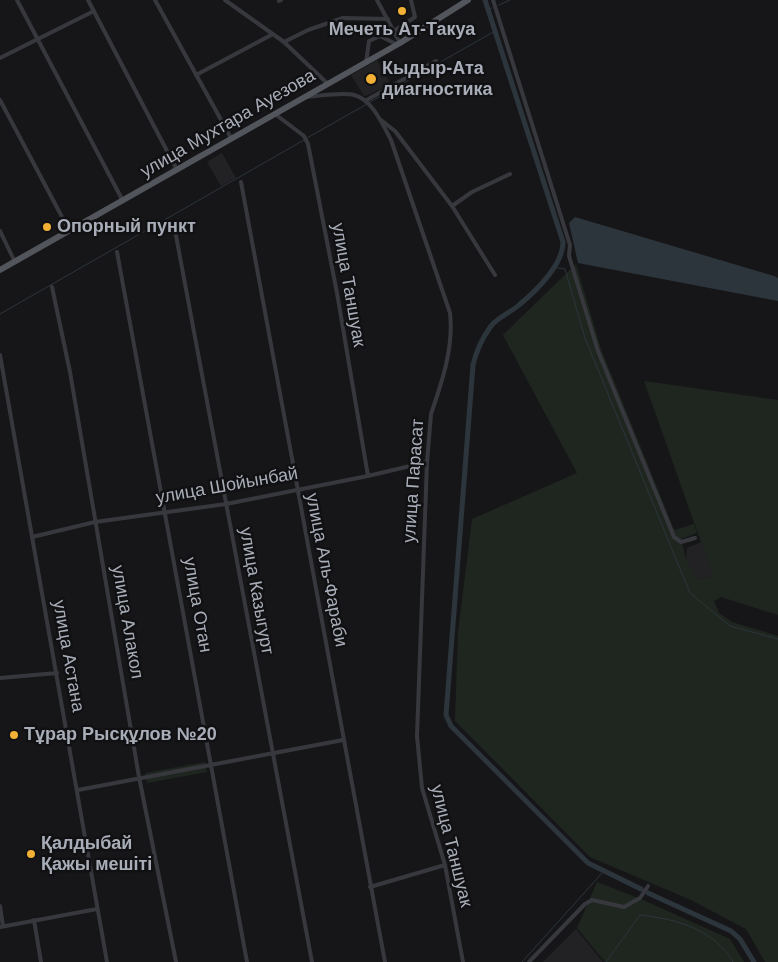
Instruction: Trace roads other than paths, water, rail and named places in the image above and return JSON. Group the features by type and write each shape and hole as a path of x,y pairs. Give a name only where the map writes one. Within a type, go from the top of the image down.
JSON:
{"main road":[{"name":"улица Мухтара Ауезова","path":"0,270 399,44 468,0"}],"street":[{"path":"17,0 123,201"},
{"path":"88,0 177,170"},
{"path":"155,0 231,138"},
{"path":"225,0 284,42 328,84"},
{"path":"377,0 399,44"},
{"path":"394,31 415,17 410,0"},
{"path":"493,0 570,245 568,256 598,351 674,537 681,542 695,538"},
{"path":"0,58 94,10"},
{"path":"284,42 308,30 343,18 388,19"},
{"path":"196,75 273,34"},
{"path":"366,62 369,41 380,36 399,44"},
{"path":"304,97 354,95 366,103 436,61"},
{"path":"0,100 70,232"},
{"name":"улица Парасат","path":"366,103 380,118 392,144 450,313 452,331 441,384 431,414 427,462 416,736"},
{"name":"улица Таншуак","path":"275,114 305,139 337,294 368,476"},
{"path":"380,118 395,131 452,206 495,274"},
{"path":"392,144 402,140"},
{"path":"452,206 472,192 510,174"},
{"name":"улица Аль-Фараби","path":"241,182 385,962"},
{"name":"улица Казыгурт","path":"174,225 271,753 312,962"},
{"path":"0,231 15,262"},
{"name":"улица Отан","path":"117,252 166,511 247,962"},
{"name":"улица Алакол","path":"52,287 70,372 139,777 176,962"},
{"name":"улица Астана","path":"0,355 107,962"},
{"name":"улица Шойынбай","path":"32,537 95,522 226,504 296,488 368,476 427,462"},
{"path":"0,678 57,673"},
{"name":"улица Таншуак","path":"416,736 422,788 445,865 463,962"},
{"path":"78,790 343,740"},
{"path":"370,887 445,865"},
{"path":"529,962 585,904 592,900 624,907 640,898 648,886"},
{"path":"0,906 2,927 97,909"},
{"path":"34,920 40,962"}],"waterway":[{"path":"485,0 563,242 559,260 547,277 516,308 491,326 480,345 473,365 446,715 451,726 588,863 641,889"},
{"path":"499,5 510,0"},
{"path":"488,10 492,8"},
{"path":"370,102 495,31"},
{"path":"307,138 367,104"},
{"path":"0,314 304,140"},
{"path":"553,267 565,269 585,338 690,593 730,626 778,639"},
{"path":"522,962 603,872"},
{"path":"648,893 731,931 740,939 754,962"},
{"path":"606,962 640,915 667,919 705,934 716,941 733,962"}],"place":[{"name":"Мечеть Ат-Такуа","path":"402,11"},
{"name":"Кыдыр-Ата диагностика","path":"371,79"},
{"name":"Опорный пункт","path":"47,227"},
{"name":"Тұрар Рысқұлов №20","path":"14,735"},
{"name":"Қалдыбай Қажы мешіті","path":"31,854"}]}
